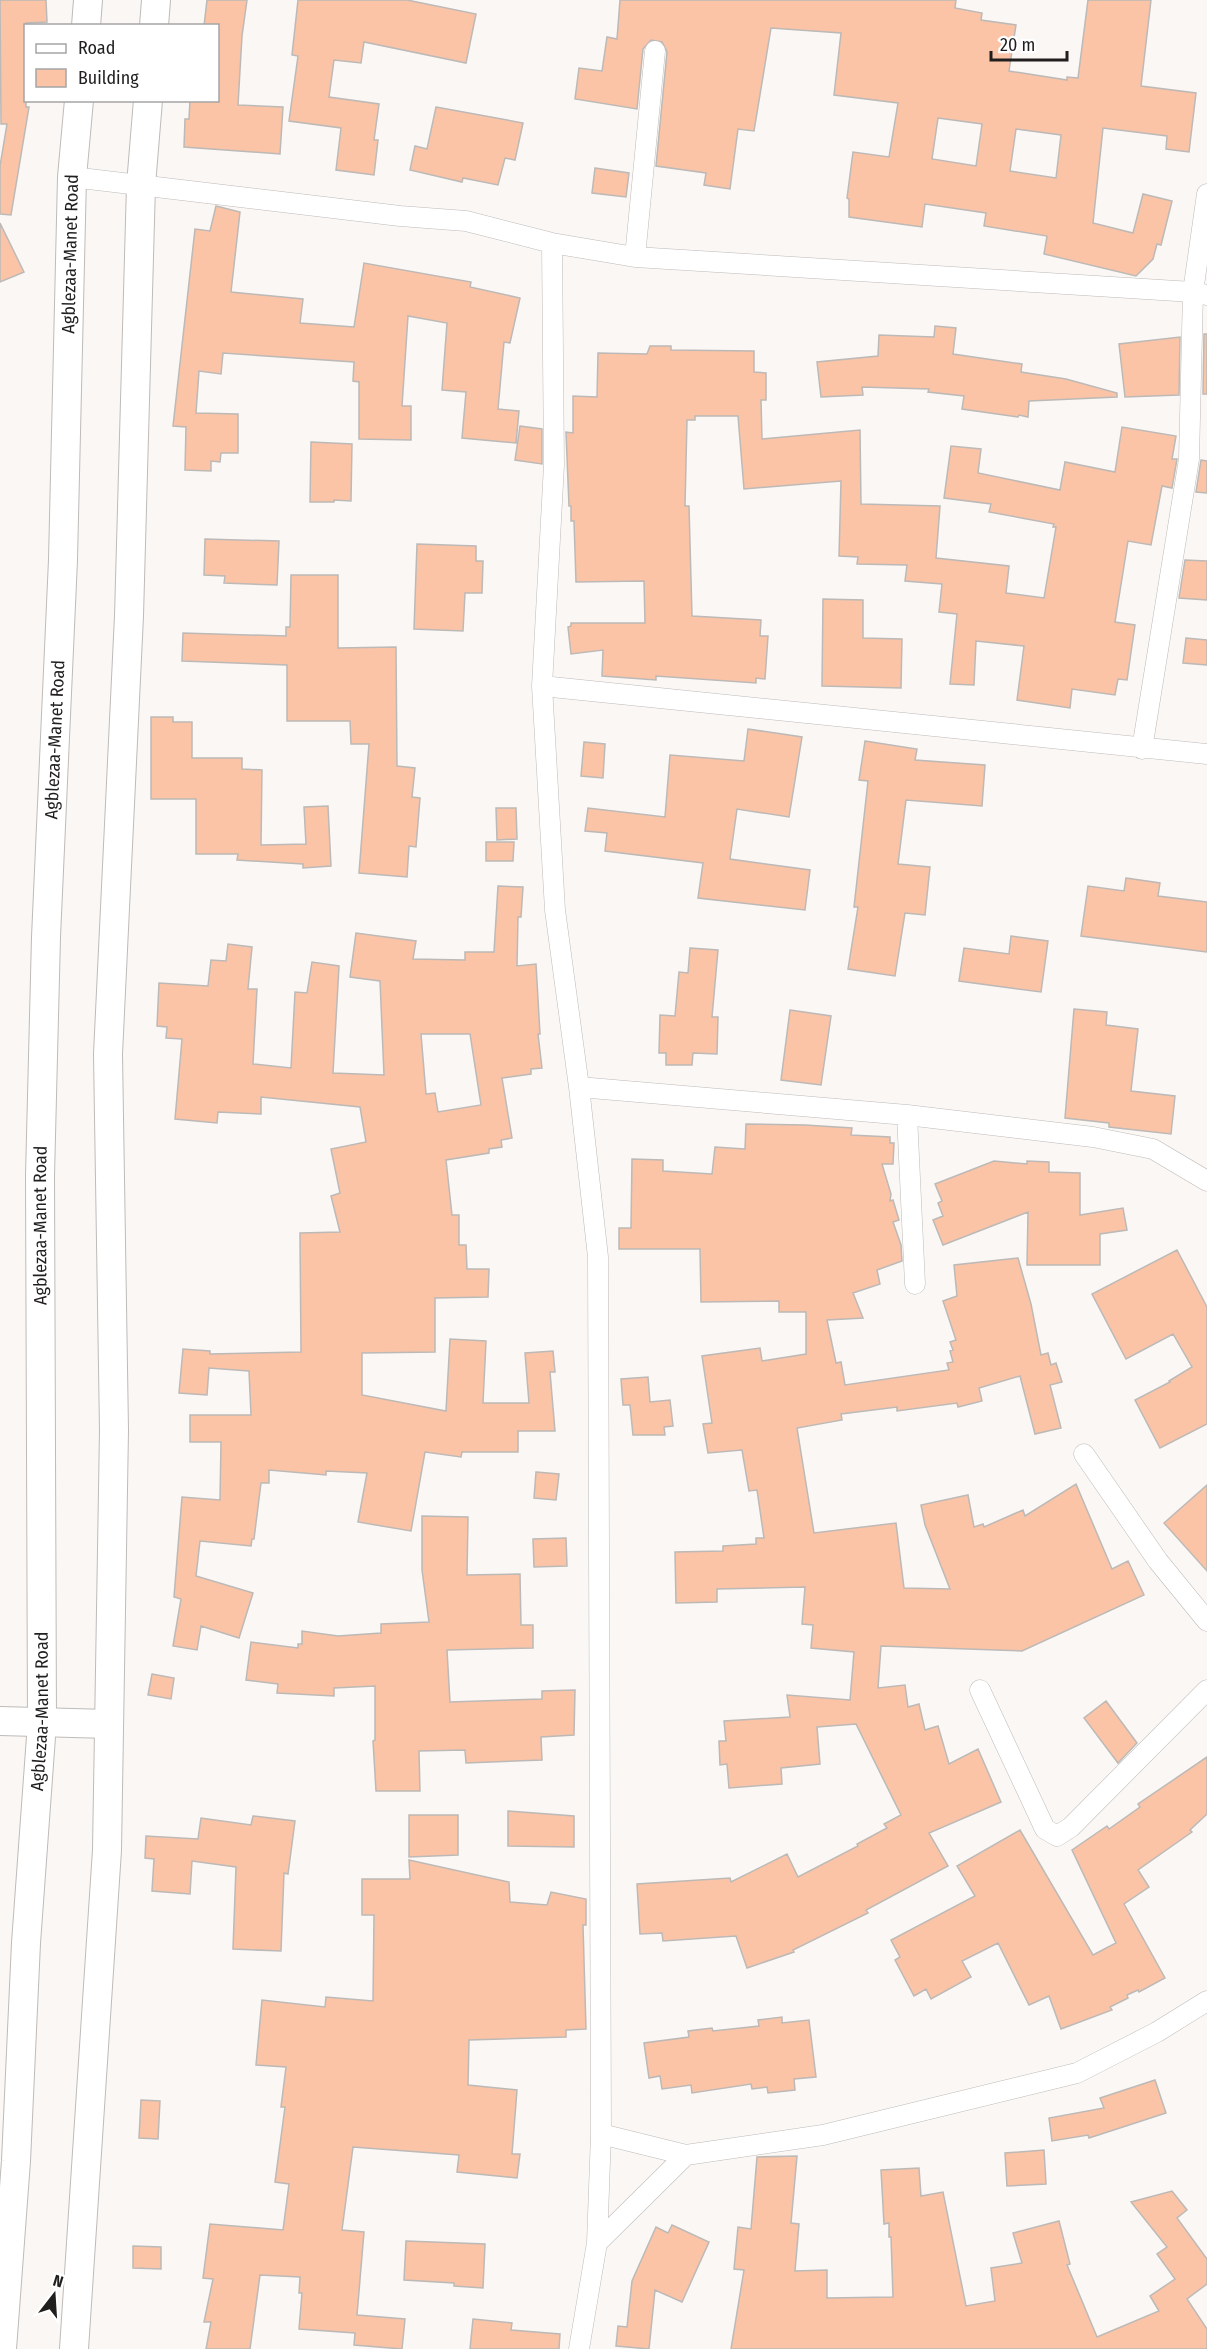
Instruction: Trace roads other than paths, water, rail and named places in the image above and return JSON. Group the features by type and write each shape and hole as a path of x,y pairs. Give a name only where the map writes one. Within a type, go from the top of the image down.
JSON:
{"main road":[{"path":"86,24 88,0"},
{"path":"154,24 156,0"},
{"name":"Agblezaa-Manet Road","path":"2,2349 16,2162 26,1936 42,1723 40,1176 46,937 63,560 72,177 79,102"},
{"path":"74,2349 106,1850 114,1430 108,1054 129,616 141,185 148,102"},
{"path":"0,1721 109,1724"}],"street":[{"path":"635,257 655,51"},
{"path":"72,177 400,216 466,221 552,243 635,257 1200,294"},
{"path":"1142,749 1189,459 1207,194"},
{"path":"552,243 554,465 542,686 555,910 579,1087 598,1257 601,2134 597,2243 579,2349"},
{"path":"542,686 1207,754"},
{"path":"579,1087 907,1115 1093,1137 1153,1149 1207,1181"},
{"path":"907,1115 915,1284"},
{"path":"1084,1454 1158,1561 1207,1621"},
{"path":"980,1690 1045,1828 1057,1836 1071,1827 1207,1690"},
{"path":"601,2134 686,2155 823,2135 1077,2073 1157,2032 1207,2001"},
{"path":"597,2243 686,2155"}]}
